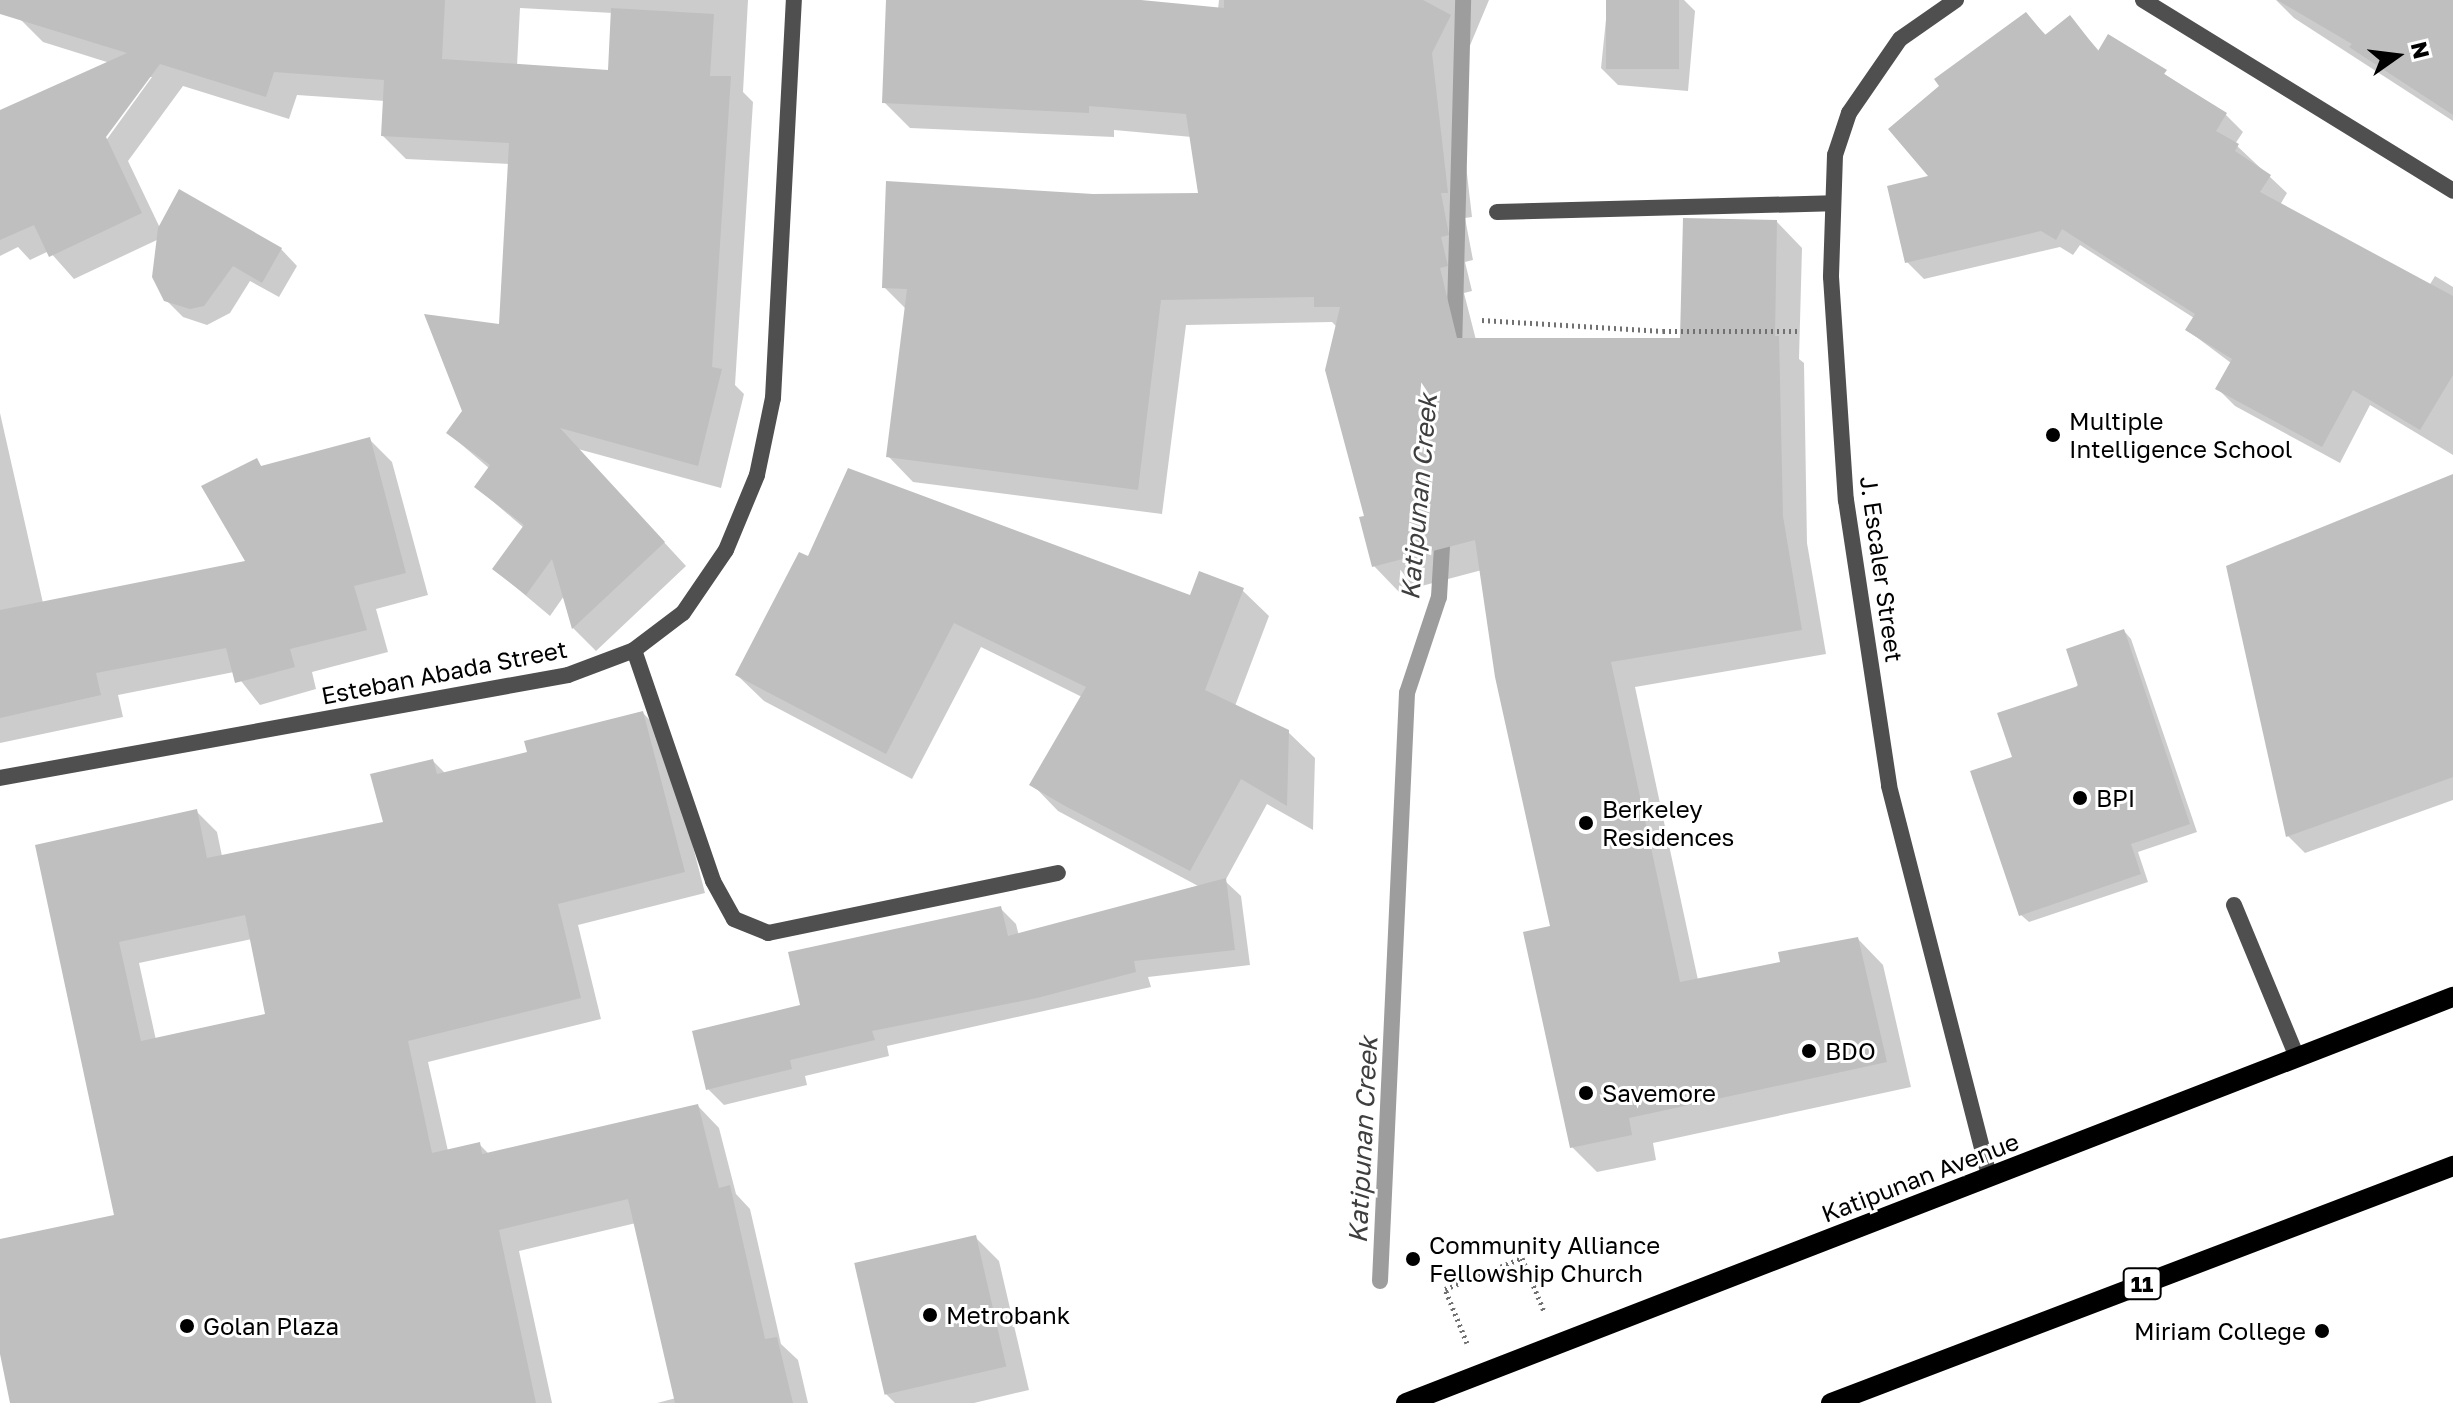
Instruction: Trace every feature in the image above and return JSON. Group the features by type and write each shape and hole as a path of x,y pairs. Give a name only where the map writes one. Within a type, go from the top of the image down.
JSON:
{"main road":[{"name":"Katipunan Avenue","path":"1406,1403 2453,997"},
{"name":"11","path":"1831,1403 2453,1166"}],"street":[{"name":"Esteban Abada Street","path":"0,778 568,675 634,650 683,613 726,550 757,475 773,398 794,0"},
{"name":"J. Escaler Street","path":"1956,0 1900,39 1849,113 1835,155 1832,203 1846,500 1889,786 1990,1178"},
{"path":"2143,0 2453,191"},
{"path":"1497,212 1832,203"},
{"path":"634,650 713,881 734,919 768,933 1058,873"},
{"path":"2234,905 2297,1057"}],"path":[{"path":"1482,320 1663,331 1836,331"},
{"path":"1445,1289 1522,1258 1557,1344"}],"building":[{"path":"0,0 445,0 442,59 608,70 611,8 714,14 710,76 731,76 712,367 722,369 698,466 560,428 665,542 572,629 552,559 526,595 492,569 524,525 474,487 490,465 446,433 462,411 424,314 499,324 509,143 381,136 384,80 274,72 266,97 160,64 106,137 142,213 49,257 34,225 0,240 0,110 127,53 0,14"},
{"path":"886,0 1141,0 1224,8 1224,0 1423,0 1451,15 1432,53 1448,193 1441,193 1449,235 1441,237 1448,266 1440,268 1457,338 1680,338 1683,218 1777,220 1775,336 1779,336 1783,516 1802,630 1611,662 1680,982 1780,962 1778,952 1858,937 1887,1062 1629,1118 1632,1135 1570,1148 1523,932 1550,926 1495,677 1475,540 1372,567 1359,517 1364,516 1325,370 1340,307 1314,307 1314,297 1161,300 1138,490 886,457 907,289 882,288 886,181 1093,194 1198,193 1186,114 1089,106 1089,113 882,103"},
{"path":"1606,0 1679,0 1679,69 1606,69"},
{"path":"2277,0 2453,0 2453,115 2349,47 2352,44"},
{"path":"2026,12 2045,35 2070,15 2098,51 2108,34 2167,70 2164,74 2227,113 2216,131 2239,144 2235,151 2271,175 2260,192 2453,296 2453,375 2420,430 2353,390 2322,447 2215,389 2232,359 2185,330 2195,314 2062,229 2056,240 2041,231 1905,263 1887,186 1928,176 1888,129 1939,86 1934,79"},
{"path":"179,189 282,248 262,283 233,266 204,306 190,309 164,301 152,277 158,228"},
{"path":"370,437 406,573 354,586 367,630 290,649 295,667 235,683 226,648 96,673 101,695 0,718 0,610 245,561 201,486 257,458 261,466"},
{"path":"848,468 1190,595 1199,571 1244,588 1205,690 1289,730 1287,806 1241,779 1190,871 1065,806 1029,785 1086,687 954,623 886,754 735,675 799,552 808,556"},
{"path":"2453,474 2453,777 2286,837 2226,566"},
{"name":"BPI","path":"2124,629 2190,824 2131,844 2141,874 2019,916 1970,771 2012,757 1997,713 2078,686 2066,649"},
{"path":"643,711 685,872 558,904 581,998 408,1041 432,1153 480,1142 482,1154 698,1104 719,1188 730,1185 765,1339 777,1337 793,1403 675,1403 628,1199 499,1230 536,1403 10,1403 0,1354 0,1239 114,1215 35,845 197,809 207,858 383,822 370,774 433,759 437,774 527,752 524,741","holes":["245,915 265,1014 141,1041 119,942"]},
{"path":"1226,878 1235,950 1134,961 1136,972 1037,998 872,1031 875,1040 790,1060 792,1069 706,1090 692,1031 800,1005 788,952 1001,906 1008,936"},
{"name":"Metrobank","path":"976,1235 1006,1367 885,1395 854,1263"}],"waterway":[{"name":"Katipunan Creek","path":"1454,350 1463,0"},
{"name":"Katipunan Creek","path":"1380,1281 1407,693 1439,597 1443,529"}],"place":[{"name":"Multiple Intelligence School","path":"2053,435"},
{"name":"BPI","path":"2080,798"},
{"name":"Berkeley Residences","path":"1586,823"},
{"name":"BDO","path":"1809,1051"},
{"name":"Savemore","path":"1586,1093"},
{"name":"Community Alliance Fellowship Church","path":"1413,1259"},
{"name":"Metrobank","path":"930,1315"},
{"name":"Golan Plaza","path":"187,1326"},
{"name":"Miriam College","path":"2322,1331"}]}
